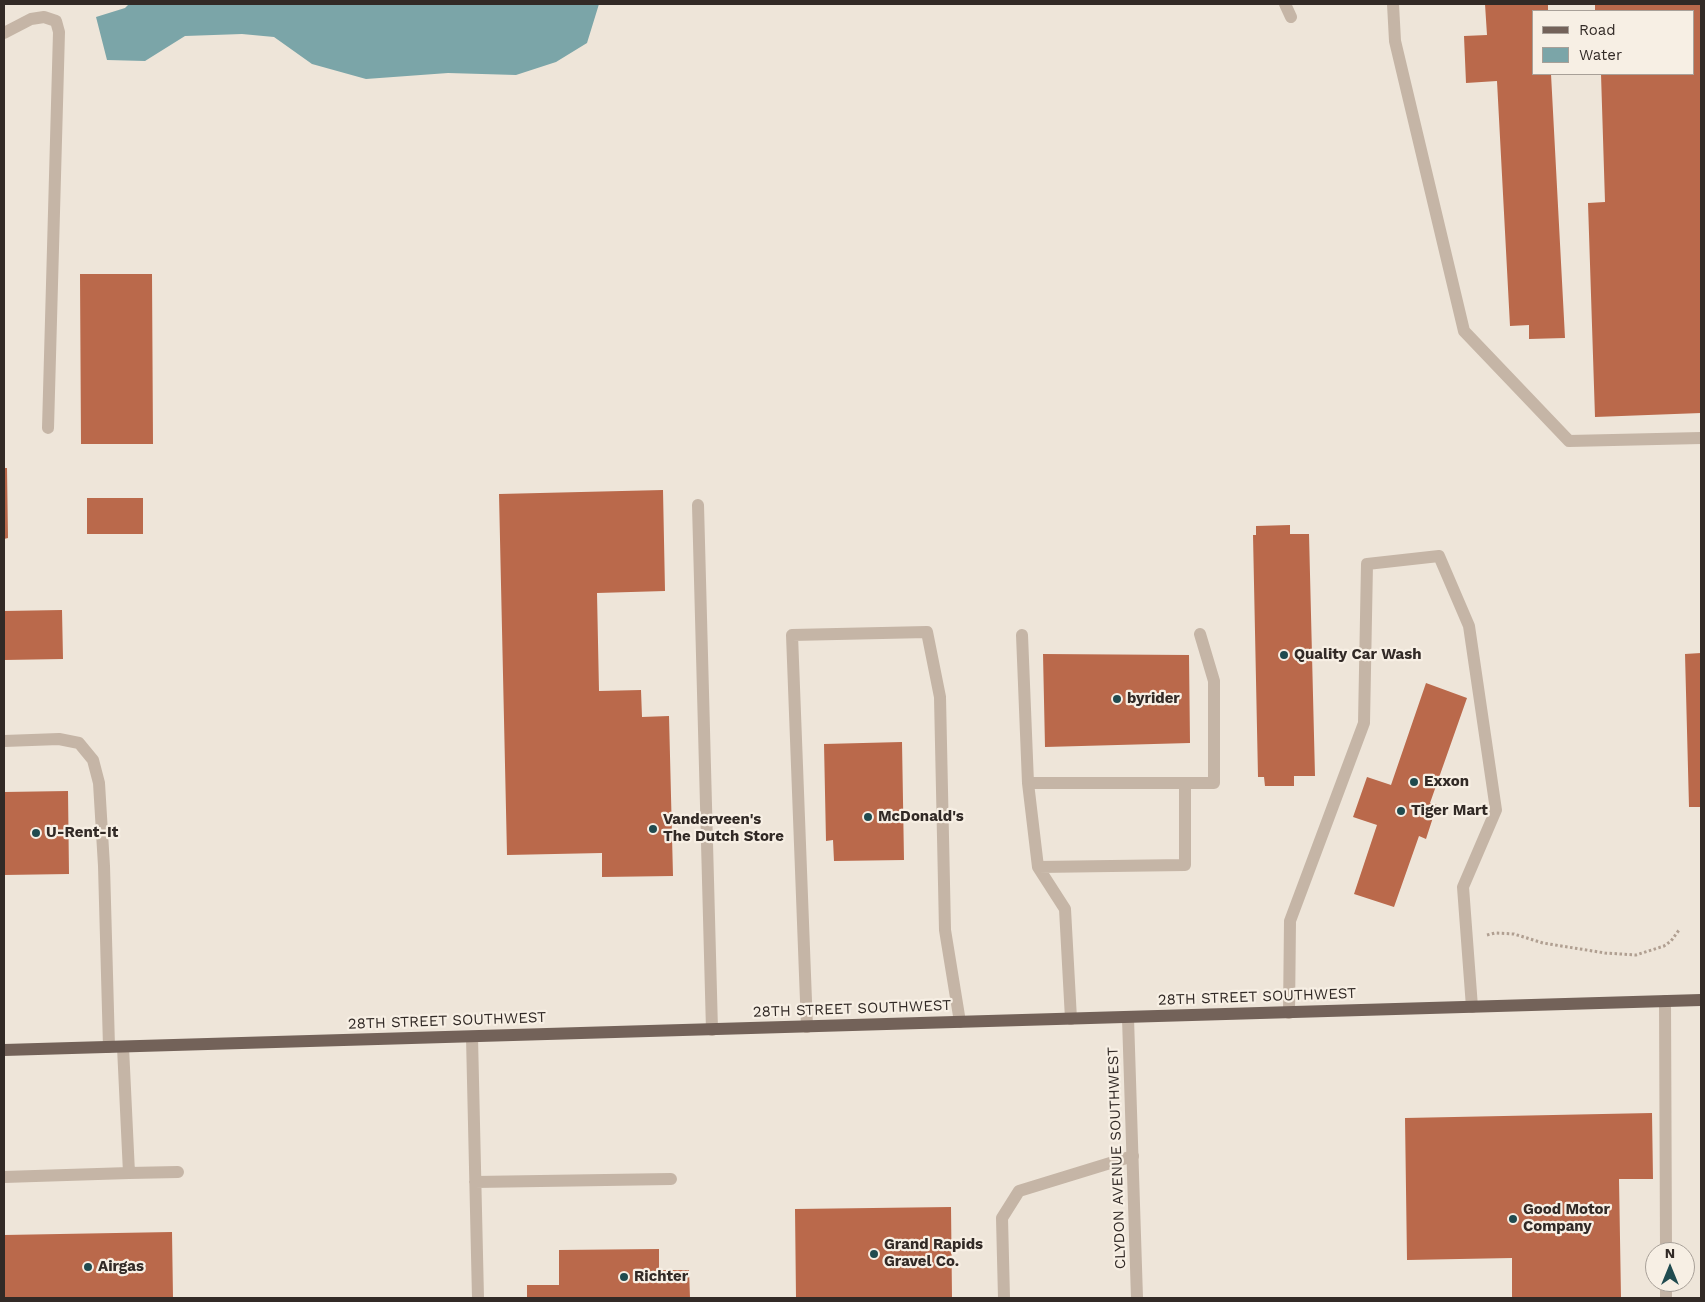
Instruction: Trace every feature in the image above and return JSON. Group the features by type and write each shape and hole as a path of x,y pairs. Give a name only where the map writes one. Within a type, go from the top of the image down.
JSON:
{"main road":[{"name":"28TH STREET SOUTHWEST","path":"4,1050 1701,1000"}],"street":[{"path":"1285,4 1291,17"},
{"path":"1393,4 1395,41 1464,331 1568,441 1701,438"},
{"path":"4,33 31,19 44,17 56,21 59,32 48,428"},
{"path":"698,505 712,1030"},
{"path":"1289,1013 1290,921 1364,723 1367,564 1439,556 1469,626 1496,810 1464,887 1472,1007"},
{"path":"808,1027 792,635 927,632 940,696 945,930 960,1022"},
{"path":"1028,783 1214,783 1214,681 1200,634"},
{"path":"1022,635 1028,783 1038,867 1065,909 1071,1019"},
{"path":"4,741 58,739 79,743 93,760 99,783 104,866 109,1047"},
{"path":"1038,867 1185,865 1185,783"},
{"path":"1665,1002 1666,1242"},
{"name":"CLYDON AVENUE SOUTHWEST","path":"1128,1018 1137,1298"},
{"path":"472,1036 478,1298"},
{"path":"122,1047 129,1173"},
{"path":"1004,1298 1002,1218 1019,1191 1133,1156"},
{"path":"4,1177 178,1172"},
{"path":"475,1182 670,1180"}],"path":[{"path":"1467,940 1495,933 1514,934 1543,943 1605,953 1636,955 1664,946 1671,941 1679,930"}],"water":[{"path":"129,4 599,4 587,43 556,62 516,75 448,73 366,79 312,64 274,37 242,34 185,36 145,61 107,60 96,17 125,8"}],"building":[{"path":"1485,4 1548,4 1548,10 1532,10 1532,75 1551,75 1565,338 1529,339 1529,325 1510,326 1497,81 1466,83 1464,36 1487,35"},
{"path":"1595,4 1701,4 1701,413 1595,417 1588,203 1605,202 1601,75 1695,75 1695,10 1595,10"},
{"path":"80,274 152,274 153,444 81,444"},
{"path":"4,468 7,468 8,538 4,539"},
{"path":"663,490 665,591 597,593 599,691 641,690 642,717 669,716 673,876 602,877 602,853 507,855 499,494"},
{"path":"87,498 143,498 143,534 87,534"},
{"name":"Quality Car Wash","path":"1290,525 1290,534 1309,534 1315,776 1294,776 1294,786 1265,786 1264,777 1258,777 1253,535 1256,535 1256,526"},
{"path":"62,610 63,659 4,660 4,611"},
{"path":"1701,653 1701,807 1689,807 1685,654"},
{"name":"byrider","path":"1043,654 1189,655 1190,743 1045,747"},
{"path":"1426,683 1467,698 1430,803 1437,805 1426,839 1419,836 1394,907 1354,894 1377,825 1353,817 1367,777 1391,785"},
{"path":"902,742 904,860 834,861 833,840 826,841 824,744"},
{"name":"U-Rent-It","path":"68,791 69,874 4,875 4,792"},
{"name":"Good Motor Company","path":"1652,1113 1653,1179 1619,1179 1621,1298 1512,1298 1512,1258 1407,1260 1405,1118"},
{"name":"Grand Rapids Gravel Co.","path":"951,1207 952,1298 796,1298 795,1209"},
{"name":"Airgas","path":"172,1232 173,1298 4,1298 4,1235"},
{"name":"Richter","path":"659,1249 659,1270 689,1270 690,1298 527,1298 527,1285 559,1285 559,1250"}],"place":[{"name":"Quality Car Wash","path":"1284,655"},
{"name":"byrider","path":"1117,699"},
{"name":"Exxon","path":"1414,782"},
{"name":"Tiger Mart","path":"1401,811"},
{"name":"McDonald's","path":"868,817"},
{"name":"Vanderveen's The Dutch Store","path":"653,829"},
{"name":"U-Rent-It","path":"36,833"},
{"name":"Good Motor Company","path":"1513,1219"},
{"name":"Grand Rapids Gravel Co.","path":"874,1254"},
{"name":"Airgas","path":"88,1267"},
{"name":"Richter","path":"624,1277"}]}
